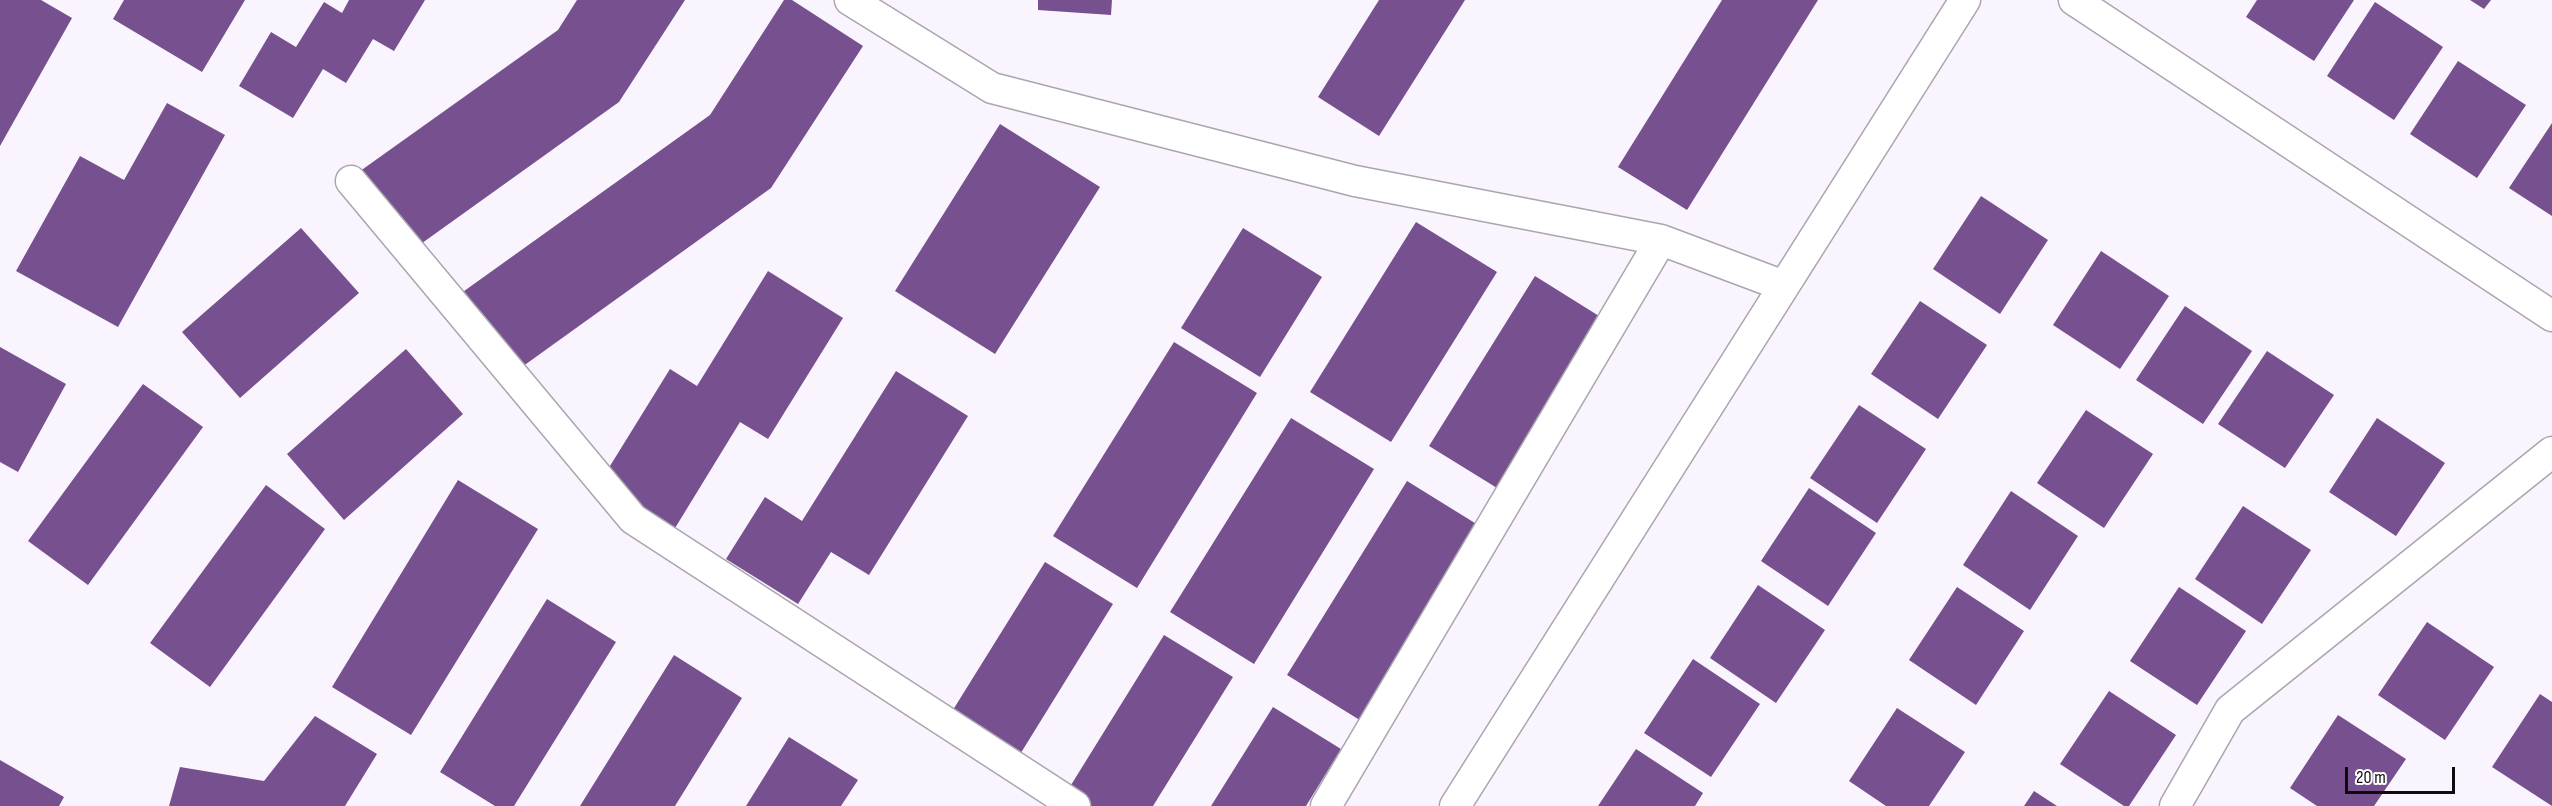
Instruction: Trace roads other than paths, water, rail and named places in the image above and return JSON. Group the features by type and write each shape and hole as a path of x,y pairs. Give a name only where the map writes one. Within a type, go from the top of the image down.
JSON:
{"street":[{"path":"850,0 992,88 1355,181 1661,240 1784,286"},
{"path":"1455,806 1965,0"},
{"path":"2074,0 2552,316"},
{"path":"351,182 633,519 1075,806"},
{"path":"1326,806 1661,240"},
{"path":"2175,806 2230,710 2552,452"}]}
